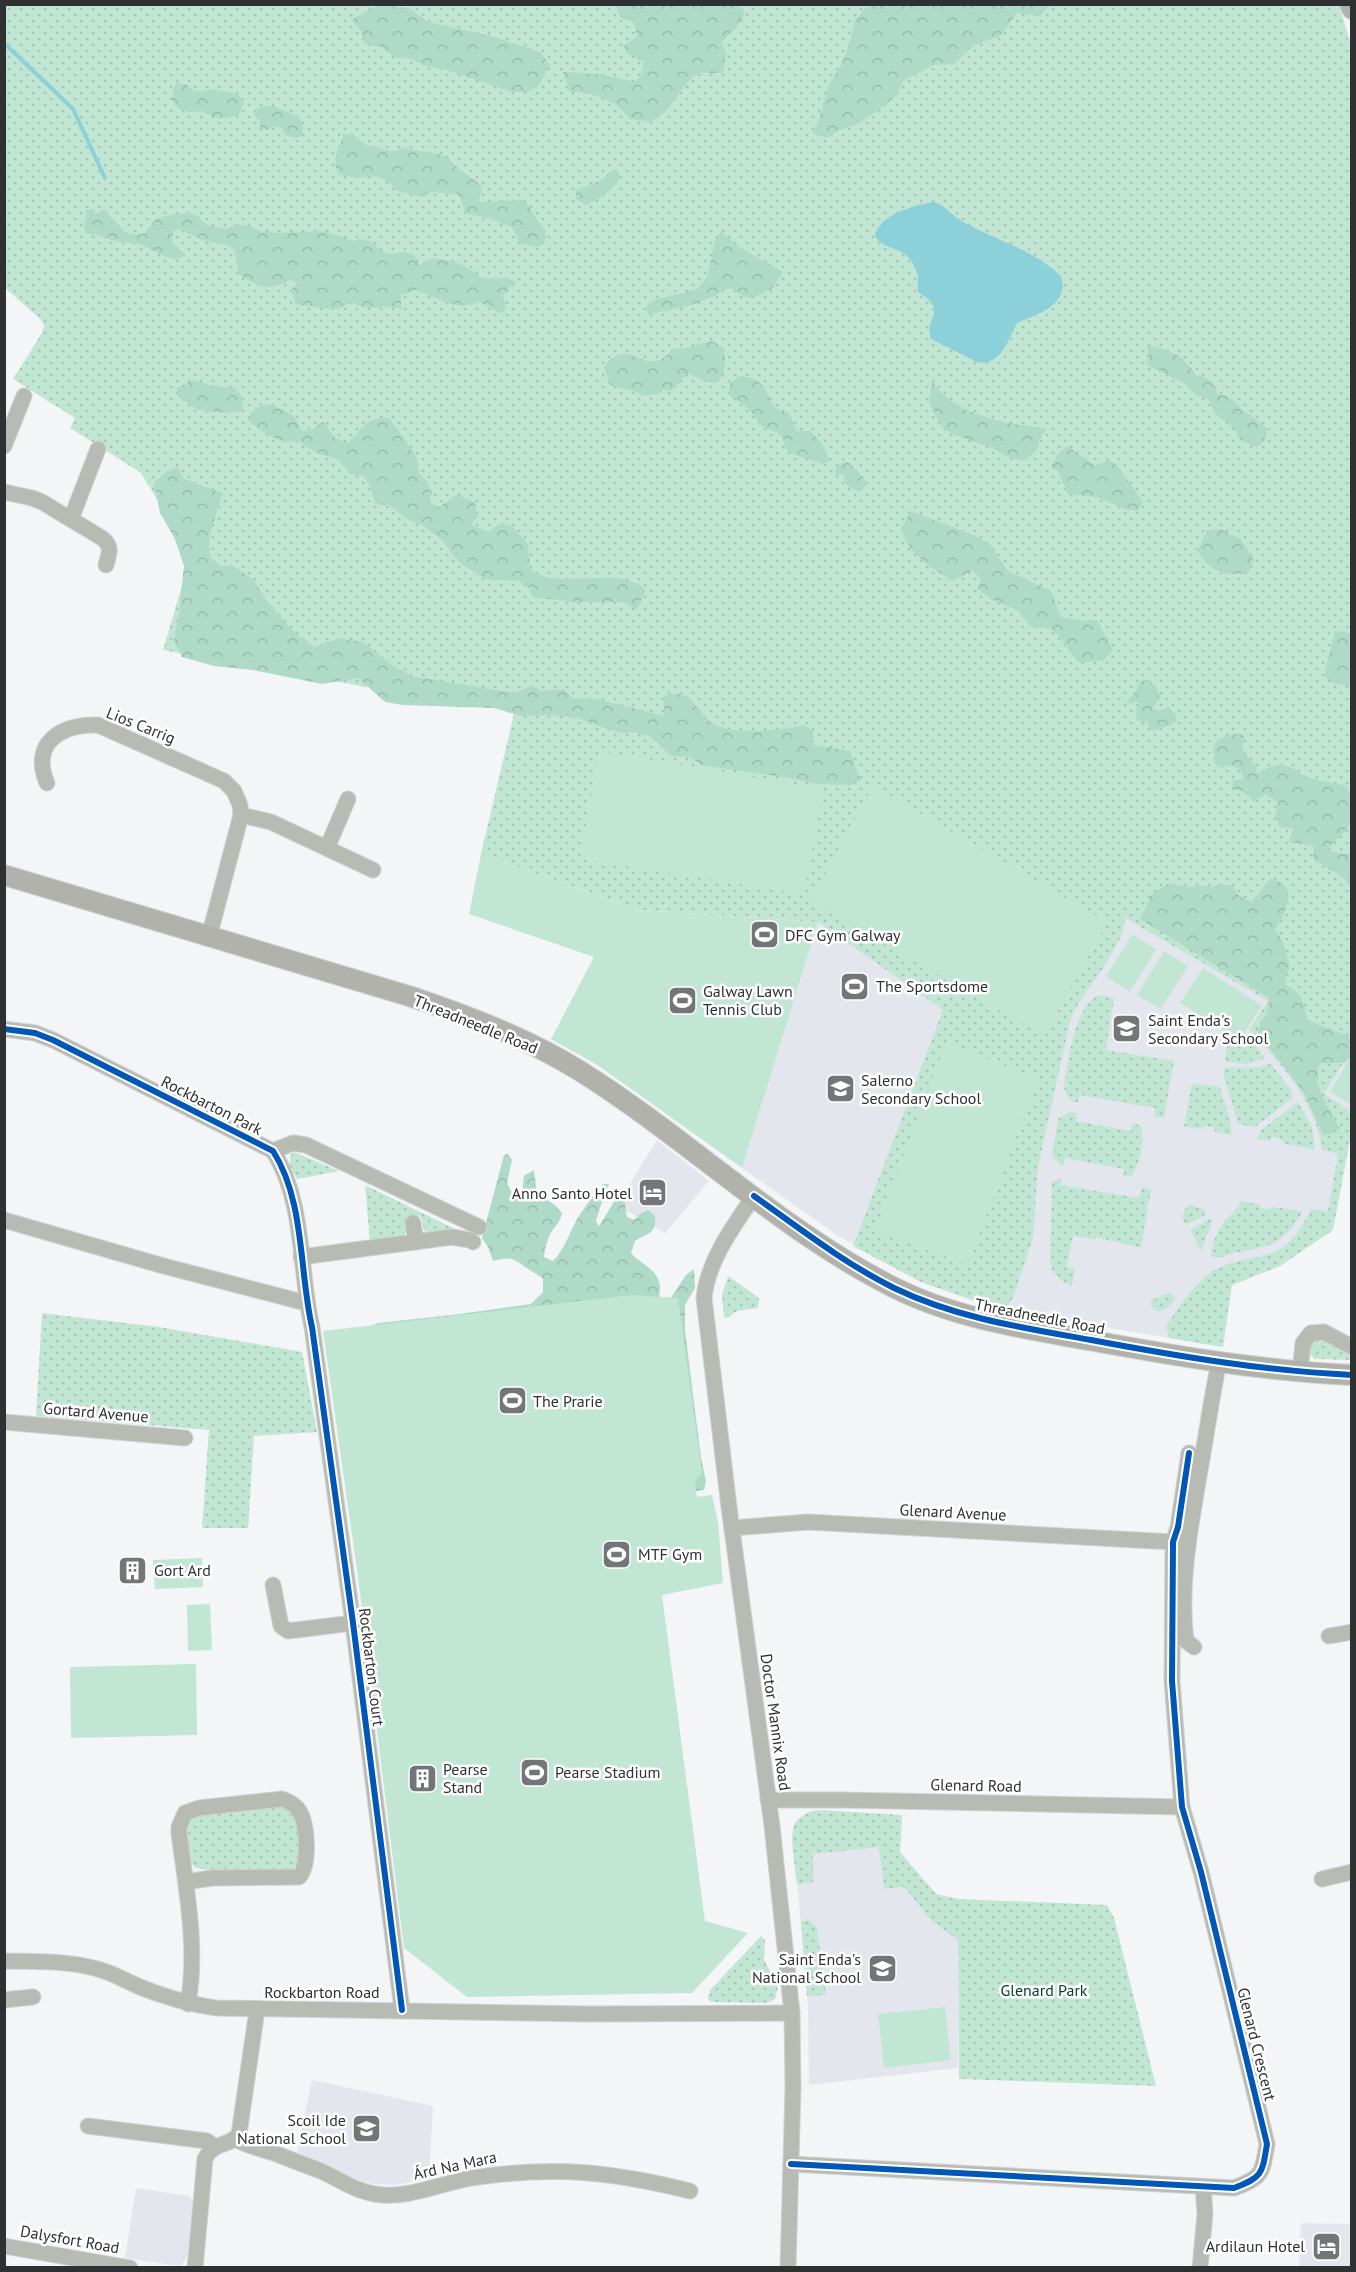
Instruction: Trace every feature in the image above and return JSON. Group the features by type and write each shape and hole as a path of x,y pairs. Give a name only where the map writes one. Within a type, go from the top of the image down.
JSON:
{"main road":[{"path":"1350,4 1352,9"},
{"name":"Threadneedle Road","path":"4,875 416,999 521,1039 580,1071 860,1269 894,1288 958,1313 1011,1326 1218,1362 1300,1373 1352,1375"}],"street":[{"path":"4,447 24,396"},
{"path":"71,519 98,449"},
{"path":"4,492 32,498 102,537 110,544 106,565"},
{"name":"Lios Carrig","path":"47,783 42,771 42,763 49,742 56,734 82,725 98,725 224,781 234,791 240,805 241,815"},
{"path":"327,848 348,799"},
{"path":"209,937 241,815 271,822 373,870"},
{"name":"Rockbarton Park","path":"4,1029 35,1033 53,1040 273,1151 290,1188 306,1303 312,1327"},
{"name":"Rockbarton Park","path":"273,1151 293,1143 306,1144 479,1227"},
{"name":"Doctor Mannix Road","path":"754,1196 728,1235 709,1271 704,1298 782,1912 792,2013 794,2088 788,2268"},
{"path":"4,1220 160,1265 306,1303"},
{"path":"413,1223 416,1242"},
{"path":"301,1257 452,1238 473,1242"},
{"name":"Rockbarton Court","path":"312,1327 353,1623 402,2010"},
{"path":"1300,1373 1303,1343 1311,1333 1324,1332 1352,1347"},
{"path":"1194,1647 1185,1641 1186,1565 1218,1362"},
{"name":"Gortard Avenue","path":"4,1422 184,1438"},
{"name":"Glenard Crescent","path":"791,2164 1234,2188 1255,2180 1263,2166 1267,2144 1202,1872 1182,1807 1172,1681 1173,1542 1178,1527 1189,1453"},
{"name":"Glenard Avenue","path":"732,1528 808,1522 1173,1542"},
{"name":"Rockbarton Court","path":"273,1585 281,1626 288,1631 353,1623"},
{"path":"1329,1636 1352,1632"},
{"path":"186,1882 212,1878 299,1877 304,1869 306,1853 304,1831 298,1809 282,1799 199,1808 184,1813 179,1827 192,1957 188,2004"},
{"name":"Glenard Road","path":"768,1800 1182,1807"},
{"path":"1322,1880 1352,1872"},
{"name":"Rockbarton Road","path":"4,1961 82,1965 188,2004 217,2008 591,2014 792,2013"},
{"path":"4,2000 33,1997"},
{"path":"195,2268 203,2170 208,2153 215,2147 235,2139 240,2129 257,2010"},
{"path":"88,2126 207,2142 215,2147"},
{"name":"Árd Na Mara","path":"235,2139 322,2172 356,2189 375,2194 391,2195 422,2190 468,2178 511,2172 563,2170 635,2177 690,2191"},
{"path":"1200,2268 1205,2214 1203,2187"},
{"name":"Dalysfort Road","path":"4,2246 66,2262 130,2268"}],"shaded area":[{"name":"Saint Enda's Secondary School","path":"875,773 1351,1048 1351,1134 1333,1230 1280,1266 1232,1285 1223,1347 997,1309 921,1282 838,1236 742,1168 818,922 563,883 481,854"},
{"path":"657,1140 709,1181 665,1233 617,1205"},
{"name":"Saint Enda's National School","path":"817,1810 902,1815 900,1853 936,1894 958,1899 958,2068 809,2085 808,2008 793,1834 797,1820"},
{"name":"Scoil Ide National School","path":"312,2080 433,2106 429,2178 396,2185 374,2184 356,2180 297,2152"},
{"path":"136,2188 189,2196 193,2201 188,2255 182,2265 125,2258"},
{"name":"Ardilaun Hotel","path":"1301,2223 1351,2224 1351,2267 1299,2267"}],"green space":[{"path":"4,5 1339,5 1352,48 1352,1048 1324,1094 1351,1111 1351,1134 1333,1230 1280,1266 1232,1285 1223,1347 1169,1338 1166,1327 1187,1296 1207,1275 1228,1264 1279,1250 1296,1235 1311,1209 1328,1211 1338,1154 1322,1150 1310,1109 1296,1085 1249,1030 1268,1001 1125,918 1123,929 1111,955 1071,1017 1038,1167 1033,1238 1013,1298 1008,1305 997,1309 921,1282 853,1246 943,1010 818,922 639,910 481,854 517,701 377,689 163,650 191,555 141,473 70,428 75,418 13,379 42,333 44,325 5,288"},
{"path":"378,5 409,8 428,22 491,36 540,52 550,65 538,87 526,92 512,92 447,70 426,66 408,58 396,58 381,47 365,44 361,30 351,20"},
{"path":"616,5 739,5 745,13 736,28 721,42 726,52 723,73 698,73 686,84 666,111 651,122 630,119 616,104 591,94 569,91 563,72 598,74 635,82 641,76 644,61 628,54 624,46 637,36 634,22 620,17"},
{"path":"884,5 1050,5 1040,16 1017,13 1000,36 975,45 954,64 934,65 904,80 896,95 858,124 835,132 827,138 813,134 827,88 841,66 851,39 855,20 866,7"},
{"path":"176,83 186,84 192,90 202,92 210,89 238,94 244,102 239,115 220,119 200,111 190,112 179,109 172,101"},
{"path":"265,106 274,106 299,117 303,127 302,136 295,138 285,135 282,128 275,126 269,130 260,128 260,120 255,117 255,110"},
{"path":"343,134 353,134 364,144 391,151 405,148 447,156 453,164 482,186 479,202 524,200 545,230 546,239 539,247 520,244 513,228 488,218 465,213 459,194 430,192 421,197 397,191 390,183 377,177 347,177 338,174 335,162"},
{"path":"610,171 618,171 620,178 605,194 585,205 576,199 576,190 600,181"},
{"path":"94,209 95,214 104,209 125,232 137,235 145,233 156,219 190,213 198,216 207,225 226,229 234,225 244,225 259,231 278,233 325,231 353,241 368,241 388,254 405,252 415,256 416,262 420,265 428,259 450,261 470,269 482,279 505,278 517,283 509,287 503,295 506,308 501,314 480,302 454,305 416,290 401,295 401,309 365,308 352,302 335,310 295,304 292,289 298,283 290,280 269,287 252,282 239,274 235,251 228,245 202,240 180,229 173,231 172,244 185,254 180,259 175,259 138,244 87,234 84,229 87,210"},
{"path":"721,232 739,247 783,272 773,288 752,298 745,297 733,289 725,289 713,297 685,307 648,314 647,305 654,300 698,289 707,277 716,237"},
{"path":"712,341 723,347 725,357 724,371 717,383 705,381 688,373 671,391 664,389 658,394 643,396 634,391 610,385 604,367 612,358 620,355 627,354 646,361 653,361 666,356 671,349 686,348"},
{"path":"1148,346 1170,351 1181,358 1196,375 1210,380 1217,394 1226,396 1238,404 1241,410 1268,429 1263,443 1256,447 1241,440 1235,429 1216,414 1208,399 1196,395 1184,383 1147,365"},
{"path":"740,376 754,379 763,386 776,409 789,413 797,431 811,431 822,444 830,461 823,464 792,454 785,448 783,438 759,424 750,410 729,395 730,383"},
{"path":"194,380 213,386 235,388 242,398 242,411 228,413 198,410 178,397 177,388"},
{"path":"932,381 948,399 958,406 982,416 1009,423 1047,428 1039,441 1038,448 1027,460 1011,459 992,448 952,434 941,425 929,400"},
{"path":"270,404 293,416 301,430 310,431 323,422 336,439 348,443 369,422 389,418 417,459 419,474 427,481 432,493 428,501 439,507 457,495 475,502 477,517 471,525 488,532 501,523 512,526 528,544 530,569 542,576 556,579 620,579 634,582 646,590 637,610 624,602 576,602 533,597 529,588 520,581 485,579 460,563 441,539 422,525 409,520 389,505 375,504 371,488 364,476 349,474 337,459 318,453 299,441 284,441 271,437 248,420 255,408"},
{"path":"1067,446 1095,465 1109,460 1117,465 1143,502 1138,511 1122,508 1097,497 1068,494 1057,470 1052,468 1057,455"},
{"path":"848,462 867,484 861,491 853,490 845,483 844,474 836,476 835,470 840,464"},
{"path":"178,467 184,479 222,493 211,531 210,557 221,566 231,565 253,579 267,601 292,630 314,647 340,638 363,642 392,665 411,676 514,693 532,686 542,691 564,689 572,698 597,699 664,716 664,696 683,695 690,699 712,723 728,729 762,731 804,725 813,731 813,745 850,751 860,780 851,785 818,784 701,765 691,757 672,756 649,736 635,732 623,733 578,718 553,715 521,716 494,708 403,705 385,702 358,678 322,684 253,670 214,666 182,657 174,640 184,566 175,539 160,513 154,483 167,471"},
{"path":"911,511 976,536 990,545 1008,571 1051,591 1061,617 1086,621 1097,620 1113,650 1104,660 1080,663 1049,627 1037,628 1029,625 1018,610 990,599 978,589 981,579 972,571 952,581 936,570 915,554 905,539 901,529"},
{"path":"1221,529 1240,538 1254,560 1248,573 1232,574 1218,571 1202,558 1198,551 1207,530"},
{"path":"1335,631 1347,632 1351,635 1351,687 1334,683 1324,676"},
{"path":"1148,680 1156,686 1160,698 1152,709 1155,712 1169,707 1177,717 1175,723 1154,731 1149,728 1148,722 1137,720 1136,709 1139,704 1136,702 1131,704 1127,701 1135,692 1140,681"},
{"path":"1235,734 1245,735 1242,749 1256,767 1257,773 1279,764 1290,767 1306,777 1346,786 1352,802 1350,822 1328,849 1351,856 1351,887 1341,876 1313,859 1314,846 1289,842 1293,828 1280,827 1275,815 1278,803 1266,794 1253,801 1242,791 1232,789 1233,780 1244,779 1240,769 1230,765 1221,768 1215,764 1213,748 1218,739"},
{"path":"599,751 823,789 804,894 580,859"},
{"path":"873,786 1107,922 1044,1036 810,901"},
{"name":"Galway Lawn Tennis Club","path":"481,854 639,910 818,922 742,1168 599,1066 551,1039 594,957 469,914"},
{"path":"1270,879 1281,882 1288,890 1285,911 1275,930 1283,941 1290,967 1285,977 1286,985 1302,999 1307,1020 1348,1036 1351,1040 1351,1057 1344,1063 1320,1063 1318,1071 1319,1088 1339,1128 1330,1134 1323,1135 1304,1093 1258,1033 1261,1021 1267,1014 1269,998 1140,919 1150,896 1169,883 1185,887 1232,885 1239,896 1252,902"},
{"path":"1132,934 1156,949 1130,992 1106,977"},
{"path":"1164,951 1188,966 1161,1009 1137,995"},
{"path":"1203,968 1262,1006 1239,1040 1180,1003"},
{"path":"1099,995 1114,998 1106,1050 1174,1061 1164,1118 1154,1117 1155,1108 1080,1095 1078,1102 1073,1102 1065,1092 1068,1061 1078,1021 1091,1001"},
{"path":"1224,1034 1240,1042 1244,1036 1264,1057 1262,1060 1247,1064 1227,1062 1225,1059 1227,1045"},
{"path":"946,1043 1039,1079 967,1265 875,1230"},
{"path":"1349,1059 1351,1061 1351,1105 1330,1092"},
{"path":"1271,1064 1291,1090 1293,1098 1255,1127 1238,1124 1224,1076 1224,1068 1257,1067"},
{"path":"1192,1083 1220,1087 1230,1119 1232,1135 1215,1132 1214,1128 1206,1126 1201,1129 1184,1127"},
{"path":"1298,1102 1312,1127 1315,1150 1283,1143 1281,1139 1273,1137 1270,1141 1257,1139 1261,1130"},
{"path":"1070,1112 1077,1114 1076,1121 1131,1131 1132,1123 1141,1126 1141,1152 1132,1176 1123,1176 1124,1169 1065,1158 1063,1167 1052,1156 1058,1119"},
{"path":"294,1152 339,1171 297,1179 289,1165 291,1154"},
{"path":"508,1154 512,1160 507,1183 512,1193 522,1193 524,1176 534,1170 537,1194 555,1205 562,1213 549,1237 544,1257 553,1261 557,1257 585,1208 603,1184 609,1184 596,1221 599,1226 617,1197 624,1198 627,1217 634,1220 648,1210 655,1216 653,1230 635,1241 631,1253 656,1275 660,1286 660,1300 670,1299 686,1275 694,1269 695,1288 685,1305 685,1330 706,1481 704,1490 695,1491 368,1327 378,1323 531,1304 543,1292 543,1279 517,1261 505,1258 493,1261 482,1238 504,1155"},
{"path":"1061,1179 1061,1185 1139,1198 1142,1187 1151,1189 1141,1248 1096,1237 1095,1239 1073,1236 1067,1267 1075,1268 1072,1286 1057,1277 1050,1261 1052,1181"},
{"path":"365,1185 455,1229 436,1233 424,1231 421,1217 406,1219 407,1230 402,1237 370,1241"},
{"path":"1241,1201 1258,1204 1261,1208 1269,1210 1273,1207 1303,1211 1282,1238 1267,1246 1211,1257 1220,1228"},
{"path":"1190,1205 1203,1209 1207,1214 1186,1225 1182,1217 1186,1207"},
{"path":"1211,1218 1212,1222 1201,1251 1190,1230"},
{"path":"728,1276 759,1298 758,1308 737,1311 727,1318 724,1317 722,1295"},
{"path":"1169,1293 1176,1298 1170,1305 1160,1311 1153,1308 1150,1303 1152,1300"},
{"name":"Pearse Stadium","path":"631,1295 678,1298 702,1472 695,1482 697,1497 712,1495 718,1522 723,1583 662,1595 705,1921 748,1933 692,1993 467,1997 404,1948 358,1577 323,1331"},
{"path":"42,1313 159,1327 302,1352 317,1432 254,1436 248,1528 202,1528 209,1430 36,1416"},
{"path":"1317,1337 1351,1352 1351,1360 1315,1359 1309,1354 1308,1344"},
{"path":"202,1558 203,1587 155,1589 153,1560"},
{"path":"210,1604 212,1650 188,1651 187,1605"},
{"path":"196,1664 197,1735 71,1738 70,1667"},
{"path":"281,1807 291,1813 297,1828 299,1851 293,1870 209,1870 196,1868 189,1862 185,1831 192,1817"},
{"name":"Glenard Park","path":"817,1810 902,1815 900,1852 936,1894 958,1899 1107,1905 1114,1918 1156,2086 959,2079 958,1940 931,1920 904,1887 884,1889 879,1847 813,1854 813,1882 797,1885 792,1847 794,1826 803,1815"},
{"path":"809,1920 817,1928 826,1995 807,1996 801,1921"},
{"path":"761,1936 765,1940 764,1959 778,1988 775,1999 767,2003 711,2002 708,1999 710,1990"},
{"path":"945,2007 951,2060 884,2068 878,2014"}],"water":[{"path":"933,202 973,227 1038,259 1061,276 1063,286 1057,301 1043,312 1017,323 1003,350 992,360 977,362 931,339 929,331 934,310 927,299 918,292 918,275 913,263 902,252 885,245 875,236 883,222 898,212"}],"waterway":[{"path":"4,43 73,109 105,178"}],"cycle path":[{"path":"4,1029 35,1033 53,1040 273,1151 283,1171 291,1192 300,1237 353,1623 402,2010"},
{"path":"754,1196 857,1268 894,1288 942,1307 991,1321 1188,1357 1286,1370 1352,1375"},
{"path":"791,2164 1234,2188 1251,2181 1260,2173 1267,2144 1201,1872 1182,1807 1172,1681 1173,1542 1178,1527 1189,1453"}],"place":[{"name":"DFC Gym Galway","path":"764,935"},
{"name":"The Sportsdome","path":"855,986"},
{"name":"Galway Lawn Tennis Club","path":"682,1000"},
{"name":"Saint Enda's Secondary School","path":"1127,1029"},
{"name":"Salerno Secondary School","path":"840,1089"},
{"name":"Anno Santo Hotel","path":"653,1193"},
{"name":"The Prarie","path":"512,1401"},
{"name":"MTF Gym","path":"617,1554"},
{"name":"Gort Ard","path":"133,1570"},
{"name":"Pearse Stadium","path":"534,1772"},
{"name":"Pearse Stand","path":"422,1778"},
{"name":"Saint Enda's National School","path":"882,1968"},
{"name":"Scoil Ide National School","path":"367,2129"},
{"name":"Ardilaun Hotel","path":"1326,2246"}]}
